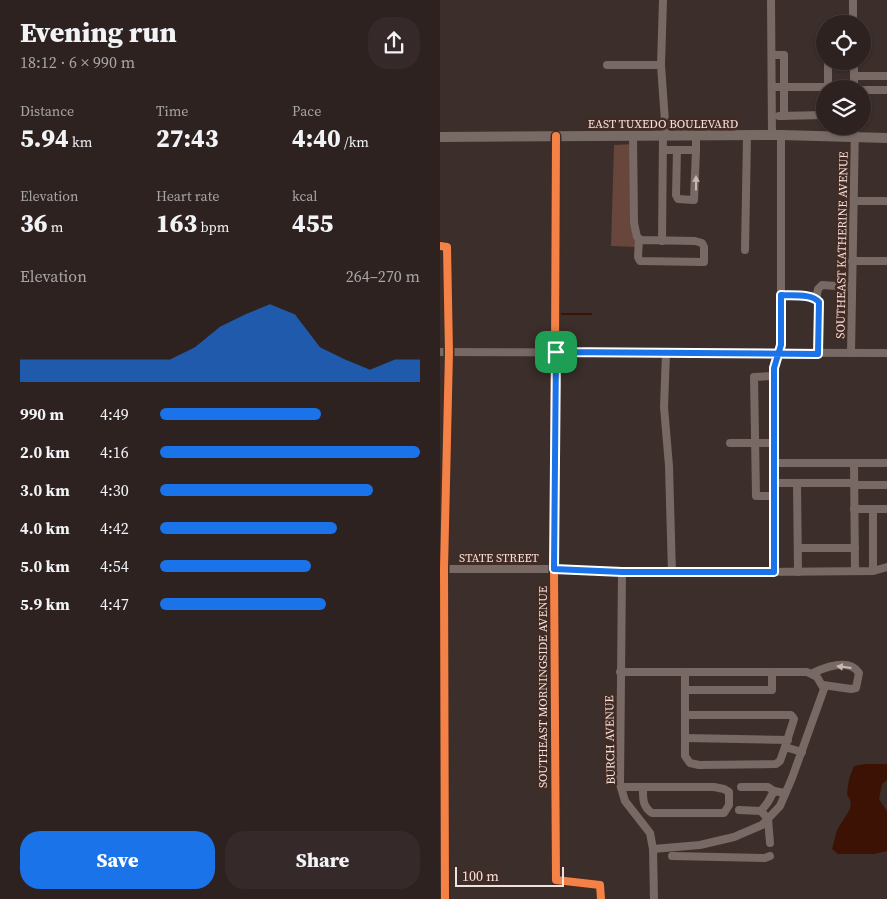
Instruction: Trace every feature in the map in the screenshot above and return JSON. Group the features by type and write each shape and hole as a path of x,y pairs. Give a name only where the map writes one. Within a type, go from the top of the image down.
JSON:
{"main road":[{"name":"EAST TUXEDO BOULEVARD","path":"440,137 777,136 887,138"}],"street":[{"path":"662,241 663,150 665,136 661,65 663,0"},
{"path":"771,0 772,116 777,136 781,295 781,345 774,368 774,572"},
{"path":"853,0 853,15"},
{"path":"772,55 784,55 784,116"},
{"path":"606,65 661,65"},
{"path":"772,87 828,87 828,70"},
{"path":"854,70 854,80"},
{"path":"854,76 887,76"},
{"path":"871,90 887,90"},
{"path":"772,116 816,115"},
{"name":"SOUTHEAST MORNINGSIDE AVENUE","path":"556,136 554,569 556,880 600,885 601,899"},
{"path":"633,136 634,231 636,237 642,240 694,241 702,243 704,247 704,262 640,261 638,258 639,239"},
{"path":"745,250 747,136"},
{"path":"677,150 676,195 678,199 694,200 696,197 696,137"},
{"name":"SOUTHEAST KATHERINE AVENUE","path":"851,353 855,138"},
{"path":"663,150 696,150"},
{"path":"854,201 886,201"},
{"path":"440,246 447,247 449,352 442,569 445,899"},
{"path":"852,261 887,260"},
{"path":"816,298 818,289 822,285 852,286"},
{"path":"781,295 810,296 816,298 819,302 818,354"},
{"path":"440,352 887,353"},
{"path":"666,353 664,407 669,466 672,573"},
{"path":"774,376 754,376 756,496 774,496"},
{"path":"730,443 774,443"},
{"path":"774,463 887,463"},
{"path":"854,463 855,571"},
{"path":"774,483 887,485"},
{"path":"797,483 798,572"},
{"path":"854,509 887,509"},
{"path":"873,509 873,571"},
{"path":"798,548 855,548"},
{"name":"STATE STREET","path":"442,569 554,569 672,573 873,571 887,567"},
{"name":"BURCH AVENUE","path":"622,572 620,672 621,787 625,801 650,833 653,849 654,899"},
{"path":"813,673 829,666 838,666 853,668 859,674 856,688 823,685"},
{"path":"620,672 807,672 813,673 818,677 824,689 802,752 780,806 762,825 734,837 700,845 653,849"},
{"path":"685,672 685,690 685,717 685,756 690,762 699,765 776,764 780,761 787,744 794,719 791,715 685,717"},
{"path":"685,690 772,690 772,672"},
{"path":"685,738 787,744 802,752"},
{"path":"621,787 643,787 714,787 729,792 730,805 724,813 652,813 644,805 643,787"},
{"path":"741,787 768,787 774,791 785,793"},
{"path":"760,811 774,791"},
{"path":"739,810 760,811 768,819 770,843"},
{"path":"699,856 700,845"},
{"path":"672,856 765,858 770,856"}],"shaded area":[{"path":"633,144 637,247 611,246 614,145"},
{"path":"887,764 887,780 882,784 879,799 887,811 887,851 874,854 838,854 832,849 837,830 850,809 851,802 847,794 849,779 854,766"}],"waterway":[{"path":"562,314 591,314"}],"cycle path":[{"path":"556,136 554,569 556,880 600,885 601,899"},
{"path":"440,246 447,247 449,352 444,569 445,899"}],"route":[{"path":"556,352 554,569 672,573 774,572 774,368 778,354 781,345 781,295 816,298 819,302 818,354 778,354 556,352"}]}
